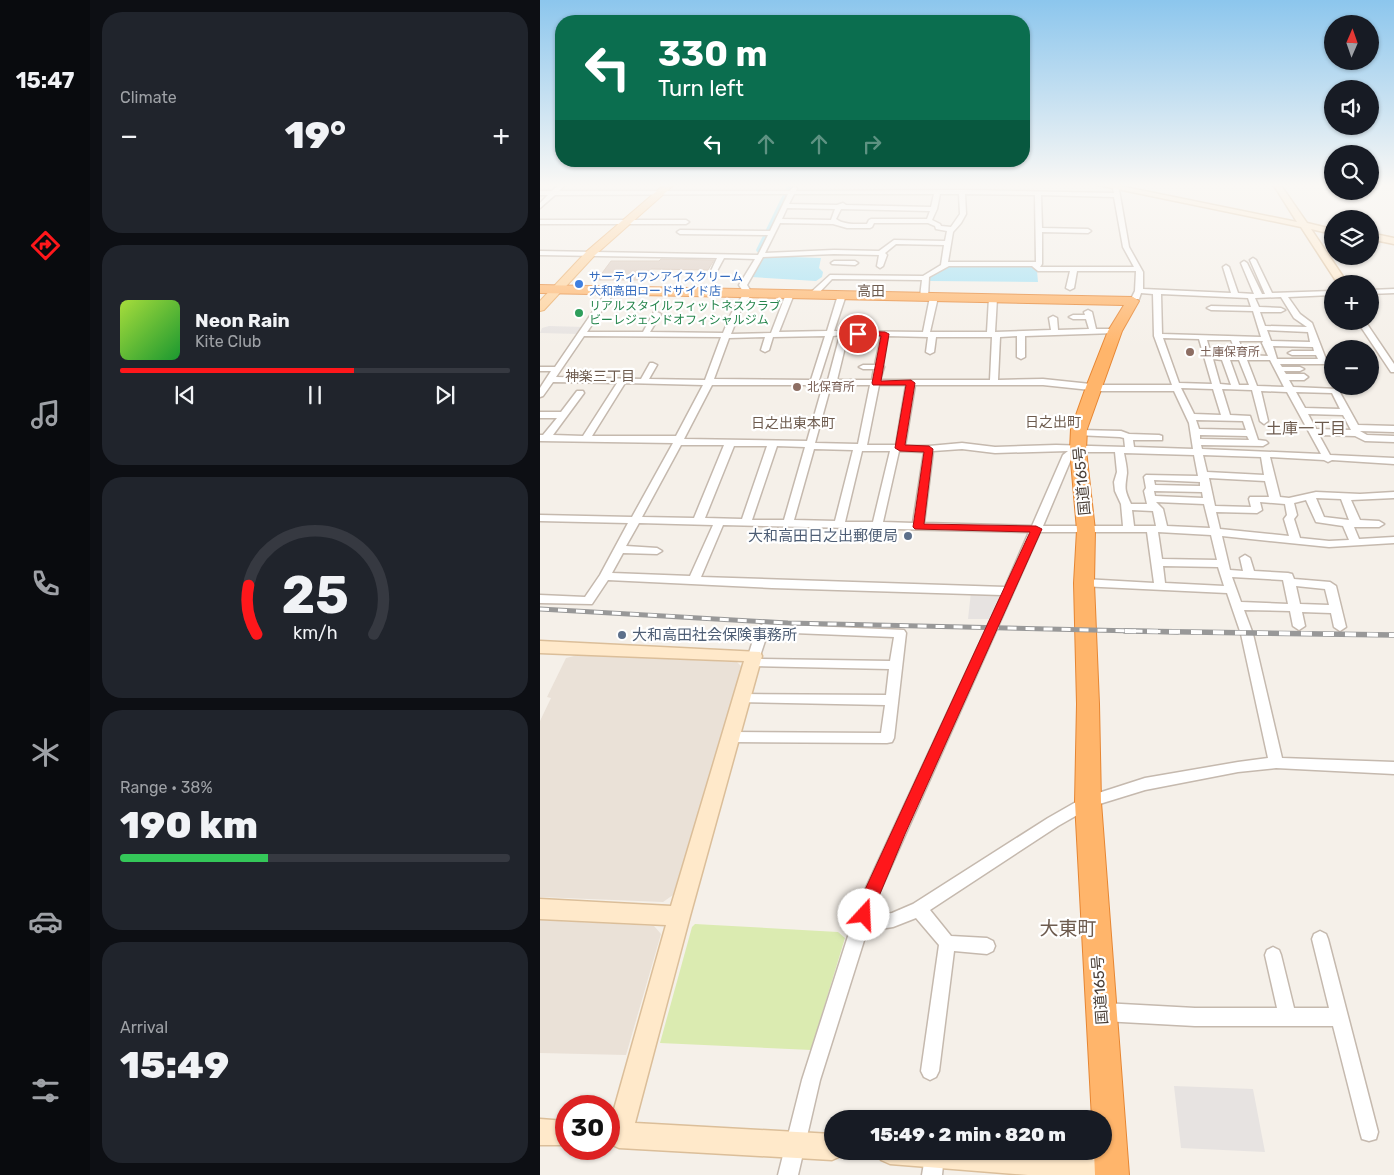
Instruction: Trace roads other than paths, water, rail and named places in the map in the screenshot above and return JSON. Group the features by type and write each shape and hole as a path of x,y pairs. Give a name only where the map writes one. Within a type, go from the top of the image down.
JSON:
{"highway":[{"path":"540,289 993,298 1136,296"},
{"name":"国道165号","path":"1112,1172 1088,802 1088,704 1084,583 1086,530 1079,441 1094,387 1104,332 1136,296"}],"main road":[{"path":"540,308 591,253 607,239"}],"street":[{"path":"540,598 588,601 605,576 708,383 742,300 748,293 743,284 767,239"},
{"path":"944,265 949,239"},
{"path":"813,294 830,278 925,278 944,265 1039,264 1039,239"},
{"path":"1125,239 1126,247 1140,274 1136,296 1157,292 1209,301 1260,319 1312,334"},
{"path":"1313,239 1337,275"},
{"path":"1379,239 1394,242"},
{"path":"540,252 722,256 881,253 894,242 948,243"},
{"path":"686,250 760,254"},
{"path":"834,263 853,267 859,253"},
{"path":"880,266 884,255 881,253"},
{"path":"714,271 722,256"},
{"path":"1253,260 1276,295 1312,334 1324,362 1277,366"},
{"path":"1244,263 1260,319 1277,366 1328,459"},
{"path":"1034,265 1038,269 1074,269 1102,273 1139,269"},
{"path":"1226,267 1235,296 1289,344 1298,365"},
{"path":"1070,288 1074,269"},
{"path":"925,278 929,297 930,352"},
{"path":"540,394 612,290"},
{"path":"1379,292 1394,291"},
{"path":"1157,292 1158,336 1176,386 1191,417 1224,568 1246,631 1276,763"},
{"path":"1276,295 1324,293"},
{"path":"765,350 790,294"},
{"path":"814,382 842,295"},
{"path":"1158,336 1234,338 1260,319 1281,310 1276,295"},
{"path":"1260,319 1276,295"},
{"path":"1209,301 1235,296"},
{"path":"993,298 994,383"},
{"path":"1209,301 1213,315 1260,319 1312,334"},
{"path":"646,334 657,314"},
{"path":"1073,317 1089,314 1104,332"},
{"path":"1054,318 1056,334"},
{"path":"1367,330 1394,370"},
{"path":"582,334 929,335 1104,332"},
{"path":"788,524 845,334"},
{"path":"839,525 880,367 885,334"},
{"path":"1021,334 1021,356"},
{"path":"1289,344 1312,334"},
{"path":"1202,337 1226,418"},
{"path":"1234,338 1260,400 1258,406 1264,421"},
{"path":"1292,353 1320,353"},
{"path":"1208,357 1242,357 1277,366 1304,378"},
{"path":"1225,357 1236,388"},
{"path":"644,381 653,365"},
{"path":"863,367 880,367"},
{"path":"540,369 558,369"},
{"path":"551,379 708,383 1043,382 1094,387 1176,386 1335,391 1356,430 1365,438 1394,439"},
{"path":"585,439 623,380"},
{"path":"877,526 911,383"},
{"path":"543,438 580,393"},
{"path":"1301,411 1346,412"},
{"path":"540,415 563,415"},
{"path":"1191,417 1218,425 1250,429"},
{"path":"1226,418 1247,418 1250,429 1258,443 1224,443 1196,437 1218,425 1226,418"},
{"path":"1218,425 1224,443"},
{"path":"1314,432 1394,429"},
{"path":"543,438 678,440 860,448 929,449 962,446 995,450 1056,448 1079,441 1121,434 1128,437 1159,438"},
{"path":"1128,437 1130,451"},
{"path":"1079,441 1119,451 1265,454 1394,462"},
{"path":"788,1175 810,1080 870,896 1009,591 1068,455 1079,441"},
{"path":"698,522 730,443"},
{"path":"746,523 773,443"},
{"path":"918,527 929,449"},
{"path":"1119,451 1122,472 1119,482 1120,490 1126,507 1129,529"},
{"path":"1265,454 1275,499"},
{"path":"1160,587 1157,562 1158,509 1151,498 1149,477 1269,478"},
{"path":"1126,507 1151,498 1206,489"},
{"path":"1151,498 1257,510 1254,499 1289,501 1310,496 1394,495"},
{"path":"1310,496 1320,520 1379,524"},
{"path":"1345,497 1355,542"},
{"path":"1289,501 1292,515 1289,519 1295,540"},
{"path":"540,518 918,527 1129,529 1217,532 1329,544 1368,540 1394,540"},
{"path":"694,580 719,522"},
{"path":"619,549 657,551"},
{"path":"1245,558 1249,574"},
{"path":"1157,562 1224,568 1249,574 1288,577 1299,626"},
{"path":"605,576 1009,591"},
{"path":"1289,582 1330,586 1340,627"},
{"path":"1084,583 1232,590"},
{"path":"1238,606 1294,606 1335,609"},
{"path":"620,1114 763,628 900,633 887,738 731,737"},
{"path":"540,647 895,665"},
{"path":"742,699 891,700"},
{"path":"861,925 893,920 919,909 1053,822 1088,802 1145,784 1238,767 1276,763 1394,768"},
{"path":"540,909 679,916"},
{"path":"919,909 947,943 987,946"},
{"path":"1320,939 1369,1132"},
{"path":"930,1071 947,943"},
{"path":"1274,955 1287,1017"},
{"path":"1101,1012 1196,1017 1340,1017"},
{"path":"540,1132 555,1133"},
{"path":"620,1134 824,1146"},
{"path":"918,1160 933,1165 1112,1172"}],"water":[{"path":"765,256 821,258 819,268 823,272 822,277 816,281 751,277"},
{"path":"945,266 1034,267 1037,271 1038,282 930,281 927,279 928,276"}],"waterway":[{"path":"761,250 766,239"}],"railway":[{"path":"540,609 788,623 1152,631"},
{"path":"1125,631 1152,631"},
{"path":"1152,631 1394,635"},
{"path":"1152,631 1178,632"}],"place":[{"name":"サーティワンアイスクリーム 大和高田ロードサイド店","path":"579,284"},
{"name":"リアルスタイルフィットネスクラブ ビーレジェンドオフィシャルジム","path":"579,313"},
{"name":"土庫保育所","path":"1190,352"},
{"name":"北保育所","path":"797,387"},
{"name":"大和高田日之出郵便局","path":"908,536"},
{"name":"大和高田社会保険事務所","path":"622,635"}],"district":[{"name":"高田","path":"871,291"},
{"name":"神楽三丁目","path":"600,376"},
{"name":"日之出町","path":"1053,422"},
{"name":"日之出東本町","path":"793,423"},
{"name":"土庫一丁目","path":"1306,428"},
{"name":"大東町","path":"1068,928"}]}
